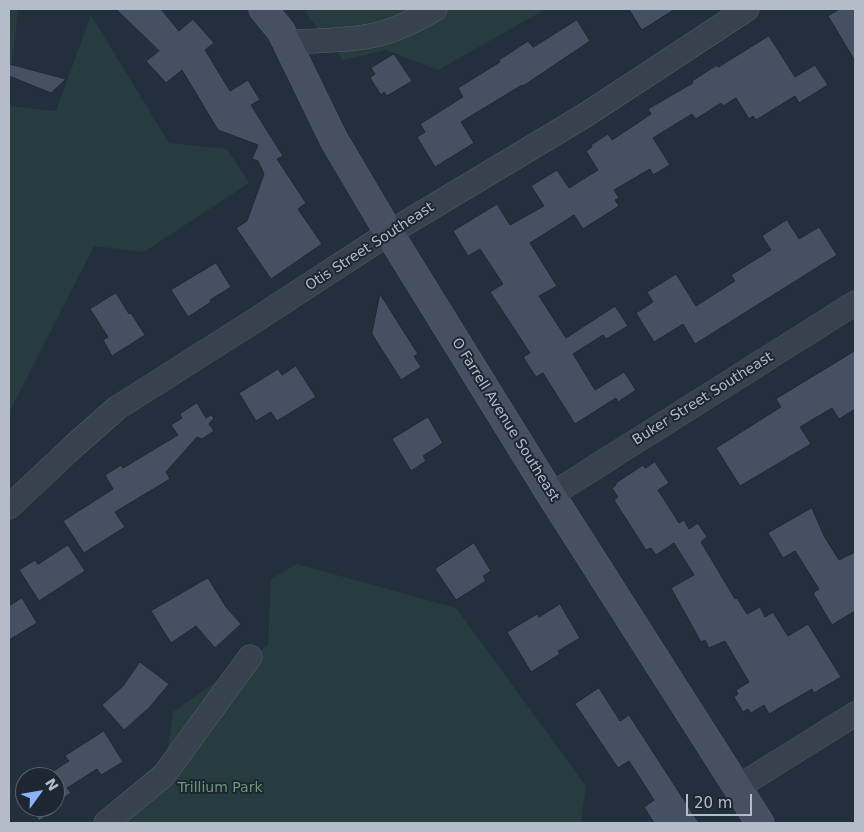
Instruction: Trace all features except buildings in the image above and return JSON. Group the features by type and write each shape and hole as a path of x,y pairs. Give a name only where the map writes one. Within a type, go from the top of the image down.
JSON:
{"street":[{"name":"O Farrell Avenue Southeast","path":"264,9 281,31 334,140 390,232 551,495 760,823"},
{"path":"286,42 364,37 414,21 435,9"},
{"name":"Otis Street Southeast","path":"9,507 117,408 390,232 584,116 747,9"},
{"name":"Buker Street Southeast","path":"551,495 855,303"},
{"path":"106,823 164,774 250,656"},
{"path":"738,787 855,714"}],"green space":[{"path":"9,9 18,9 9,96"},
{"path":"311,9 546,9 438,70 386,50 343,60 305,12"},
{"path":"91,15 169,143 227,149 249,183 144,252 94,246 9,413 9,106 56,111"},
{"name":"Trillium Park","path":"297,564 456,608 586,786 581,823 106,823 164,775 173,712 268,645 271,579"}]}
